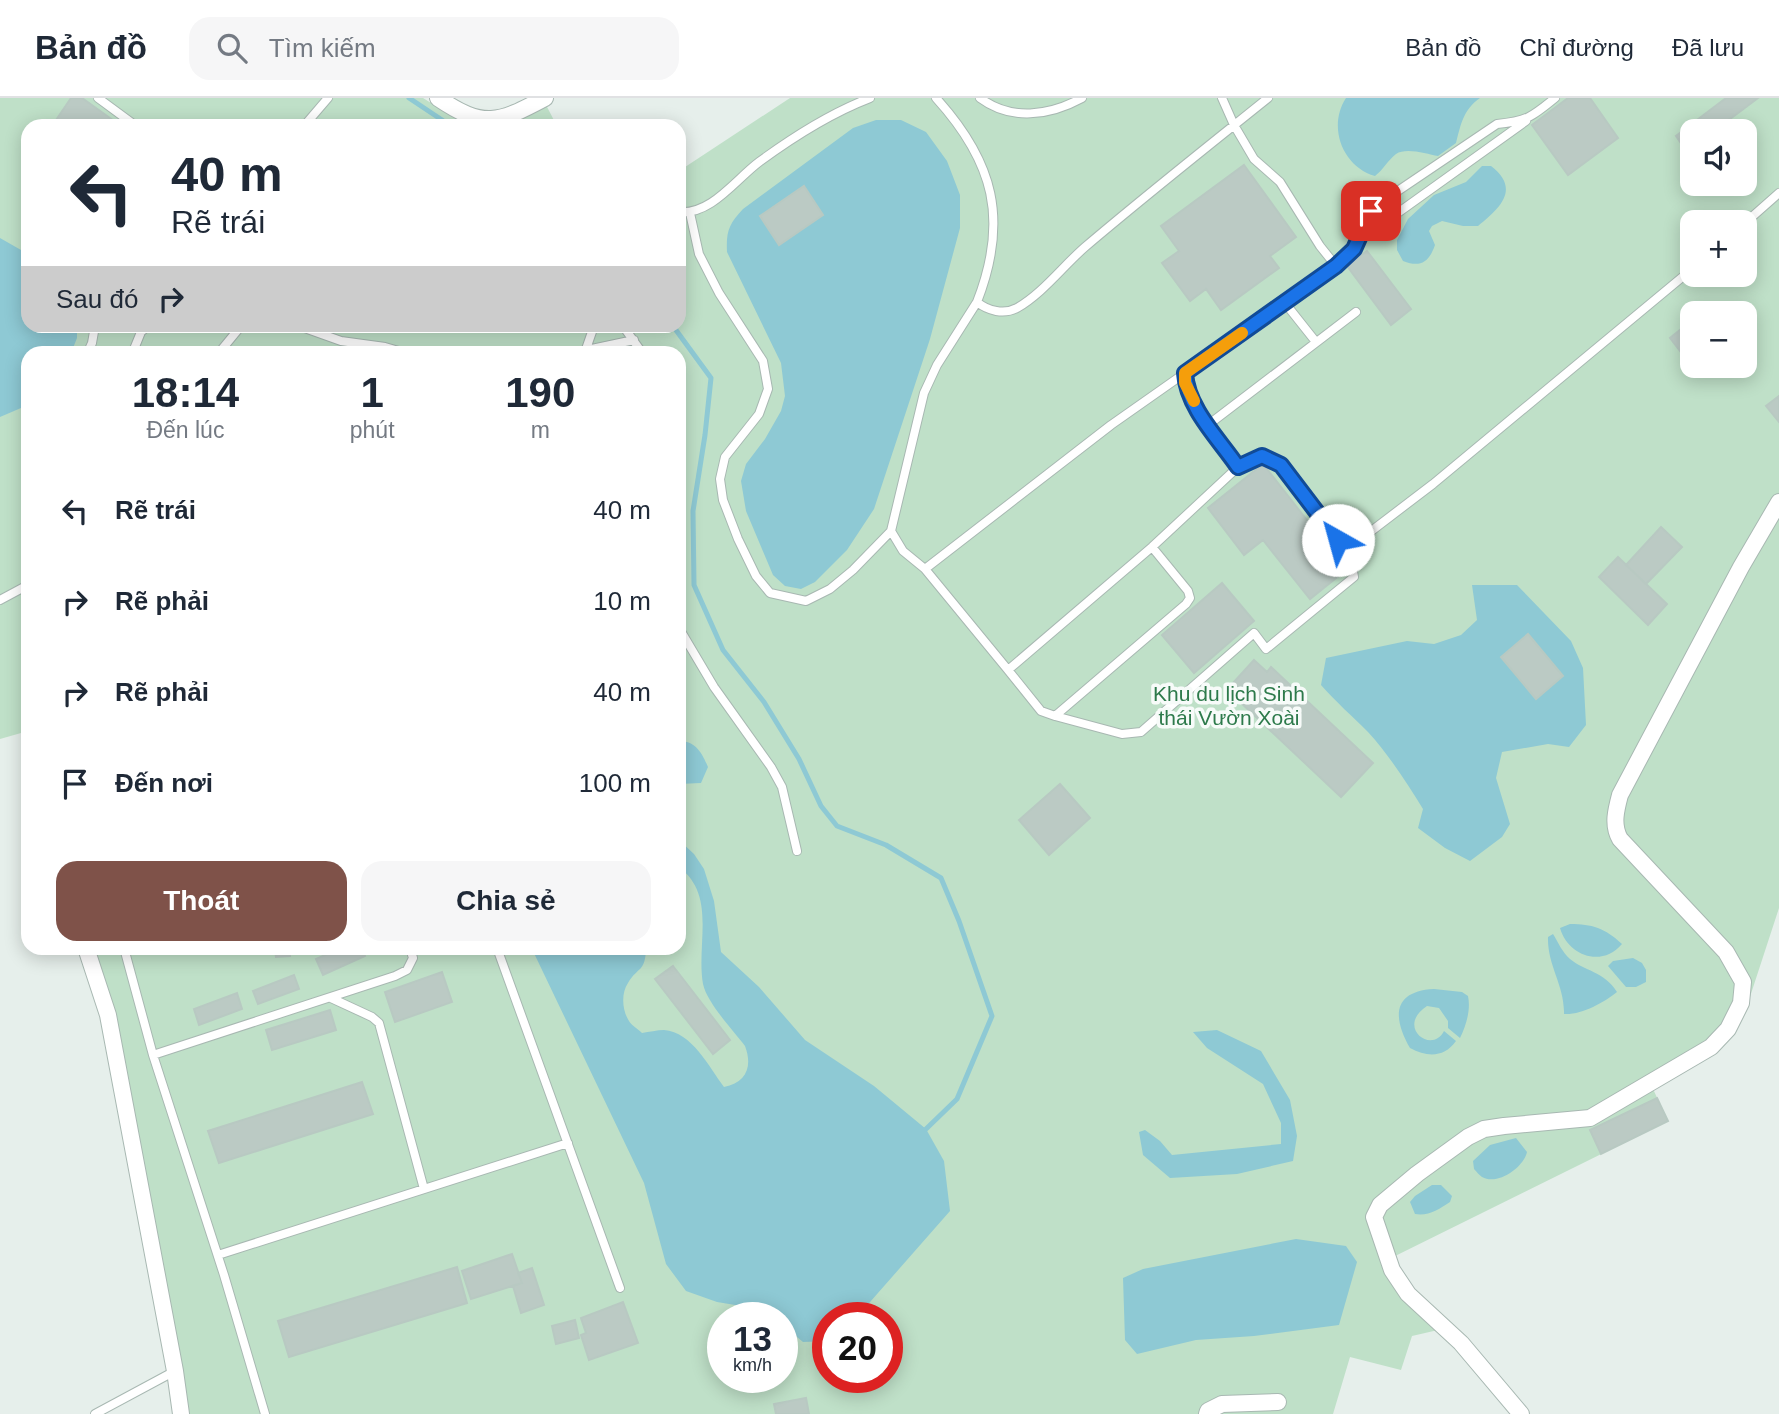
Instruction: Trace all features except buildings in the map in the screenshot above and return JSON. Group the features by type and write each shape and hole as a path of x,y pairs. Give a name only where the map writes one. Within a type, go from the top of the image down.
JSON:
{"street":[{"path":"438,98 469,117 484,119"},
{"path":"495,119 523,110 545,98"},
{"path":"1521,1414 1461,1343 1408,1294 1392,1270 1374,1217 1380,1206 1417,1174 1468,1137 1484,1129 1590,1118 1711,1047 1728,1029 1741,1003 1743,982 1726,952 1620,839 1615,820 1620,795 1741,567 1779,502"},
{"path":"88,955 108,1015 181,1414"},
{"path":"1207,1414 1222,1404 1278,1402"}],"lane":[{"path":"98,98 126,119"},
{"path":"310,119 328,98"},
{"path":"686,213 712,202 757,163 825,119 870,98"},
{"path":"690,213 699,254 719,293 763,361 768,389 759,414 725,457 720,479 723,500 737,539 756,576 770,593 806,601 830,589 891,531 924,393 937,365 977,302 986,277 995,221 991,194 980,161 957,121 936,98"},
{"path":"980,98 992,107 1013,114 1063,109 1082,98"},
{"path":"1222,98 1254,159 1280,182 1336,266"},
{"path":"977,302 985,309 1015,309 1041,289 1083,249 1268,98"},
{"path":"1358,242 1555,98"},
{"path":"925,569 1111,425 1336,266 1354,249 1371,211 1380,203 1497,124 1531,118"},
{"path":"1757,212 1779,193"},
{"path":"1008,670 1152,547 1238,467 1262,456 1281,465 1338,540 1353,545 1433,484 1680,279"},
{"path":"1285,303 1316,342"},
{"path":"1208,425 1356,312"},
{"path":"319,333 341,341 378,346"},
{"path":"628,333 638,346"},
{"path":"610,346 634,340"},
{"path":"1185,373 1185,383 1199,413 1238,467"},
{"path":"891,531 903,551 925,569 1041,710 1122,734 1141,732 1254,633 1266,649 1354,577 1348,545"},
{"path":"1055,716 1190,598 1188,591 1152,547"},
{"path":"0,600 21,589"},
{"path":"686,640 714,687 782,787 797,850"},
{"path":"126,955 153,1055 218,1255 265,1414"},
{"path":"153,1055 331,998 407,970 412,955"},
{"path":"500,955 620,1288"},
{"path":"331,998 379,1023 424,1189"},
{"path":"218,1255 568,1143"},
{"path":"95,1414 175,1371"}],"green space":[{"name":"Khu du lịch Sinh thái Vườn Xoài","path":"0,98 423,98 457,119 21,119 21,333 686,333 686,166 790,98 1779,98 1779,908 1746,1009 1653,1089 1668,1121 1383,1262 1438,1330 1412,1336 1401,1370 1350,1357 1333,1414 187,1414 94,955 686,955 686,346 21,346 21,733 0,739"},
{"path":"546,105 553,119 512,119"}],"water":[{"path":"1346,98 1480,98 1466,113 1456,143 1438,156 1400,152 1375,176 1354,164 1341,144 1338,121"},
{"path":"876,120 901,120 926,132 947,161 960,195 960,228 930,339 874,509 847,550 815,582 801,589 785,586 773,575 746,511 741,481 746,464 765,439 781,411 785,396 781,363 727,252 727,239 732,224 743,209 853,128"},
{"path":"1482,166 1491,166 1505,183 1506,190 1500,205 1478,226 1442,221 1432,226 1429,231 1435,245 1430,256 1424,262 1415,264 1403,261 1397,250 1397,240 1408,219 1434,195 1466,182"},
{"path":"0,238 21,250 21,333 77,333 77,338 74,346 21,346 21,408 0,417"},
{"path":"1472,585 1517,585 1571,641 1583,668 1586,725 1569,747 1548,744 1502,752 1496,778 1510,824 1502,837 1470,861 1445,848 1418,828 1423,809 1404,779 1368,732 1321,685 1326,658 1407,641 1434,644 1461,635 1477,620"},
{"path":"686,742 698,749 708,767 701,783 686,784"},
{"path":"686,847 704,869 714,901 721,952 759,987 805,1040 874,1086 926,1129 944,1161 950,1211 870,1302 812,1302 812,1342 803,1342 798,1338 798,1302 717,1302 686,1291 666,1264 644,1183 535,955 645,955 643,966 624,992 624,1007 630,1023 642,1033 664,1030 683,1037 699,1052 724,1087 732,1085 746,1073 747,1054 745,1046 705,991 702,968 703,921 698,892 686,874"},
{"path":"1570,924 1598,928 1622,944 1605,956 1586,956 1570,946 1564,938 1560,928"},
{"path":"1553,934 1570,959 1600,975 1617,992 1578,1013 1564,1014 1562,994 1548,947 1548,937"},
{"path":"1633,958 1642,963 1646,970 1646,982 1636,987 1626,987 1608,966 1613,961"},
{"path":"1434,989 1462,992 1468,996 1469,1007 1460,1038 1448,1028 1448,1021 1439,1008 1427,1006 1418,1014 1414,1022 1419,1035 1432,1040 1439,1038 1444,1031 1456,1041 1446,1051 1429,1054 1410,1048 1400,1026 1399,1016 1404,1000 1410,995"},
{"path":"1217,1030 1261,1051 1290,1100 1297,1136 1293,1161 1237,1174 1170,1178 1143,1155 1139,1132 1145,1130 1160,1141 1172,1155 1281,1144 1281,1123 1263,1084 1207,1048 1193,1032"},
{"path":"1516,1138 1527,1152 1516,1169 1502,1177 1488,1179 1474,1169 1473,1161 1490,1145"},
{"path":"1432,1185 1441,1185 1452,1196 1450,1202 1429,1213 1415,1214 1410,1202"},
{"path":"1296,1239 1346,1246 1357,1262 1339,1325 1196,1340 1137,1354 1125,1340 1123,1278 1143,1269"}],"waterway":[{"path":"409,98 440,119"},
{"path":"678,333 711,378 693,511 694,585 723,650 764,702 799,759 821,806 837,826 886,845 941,878 992,1016 957,1099 926,1129"}],"slow traffic":[{"path":"1194,401 1185,383 1185,373 1242,333"}],"route":[{"path":"1338,540 1281,465 1273,459 1262,456 1238,467 1199,413 1185,383 1185,373 1336,266 1354,249 1371,211"}]}
